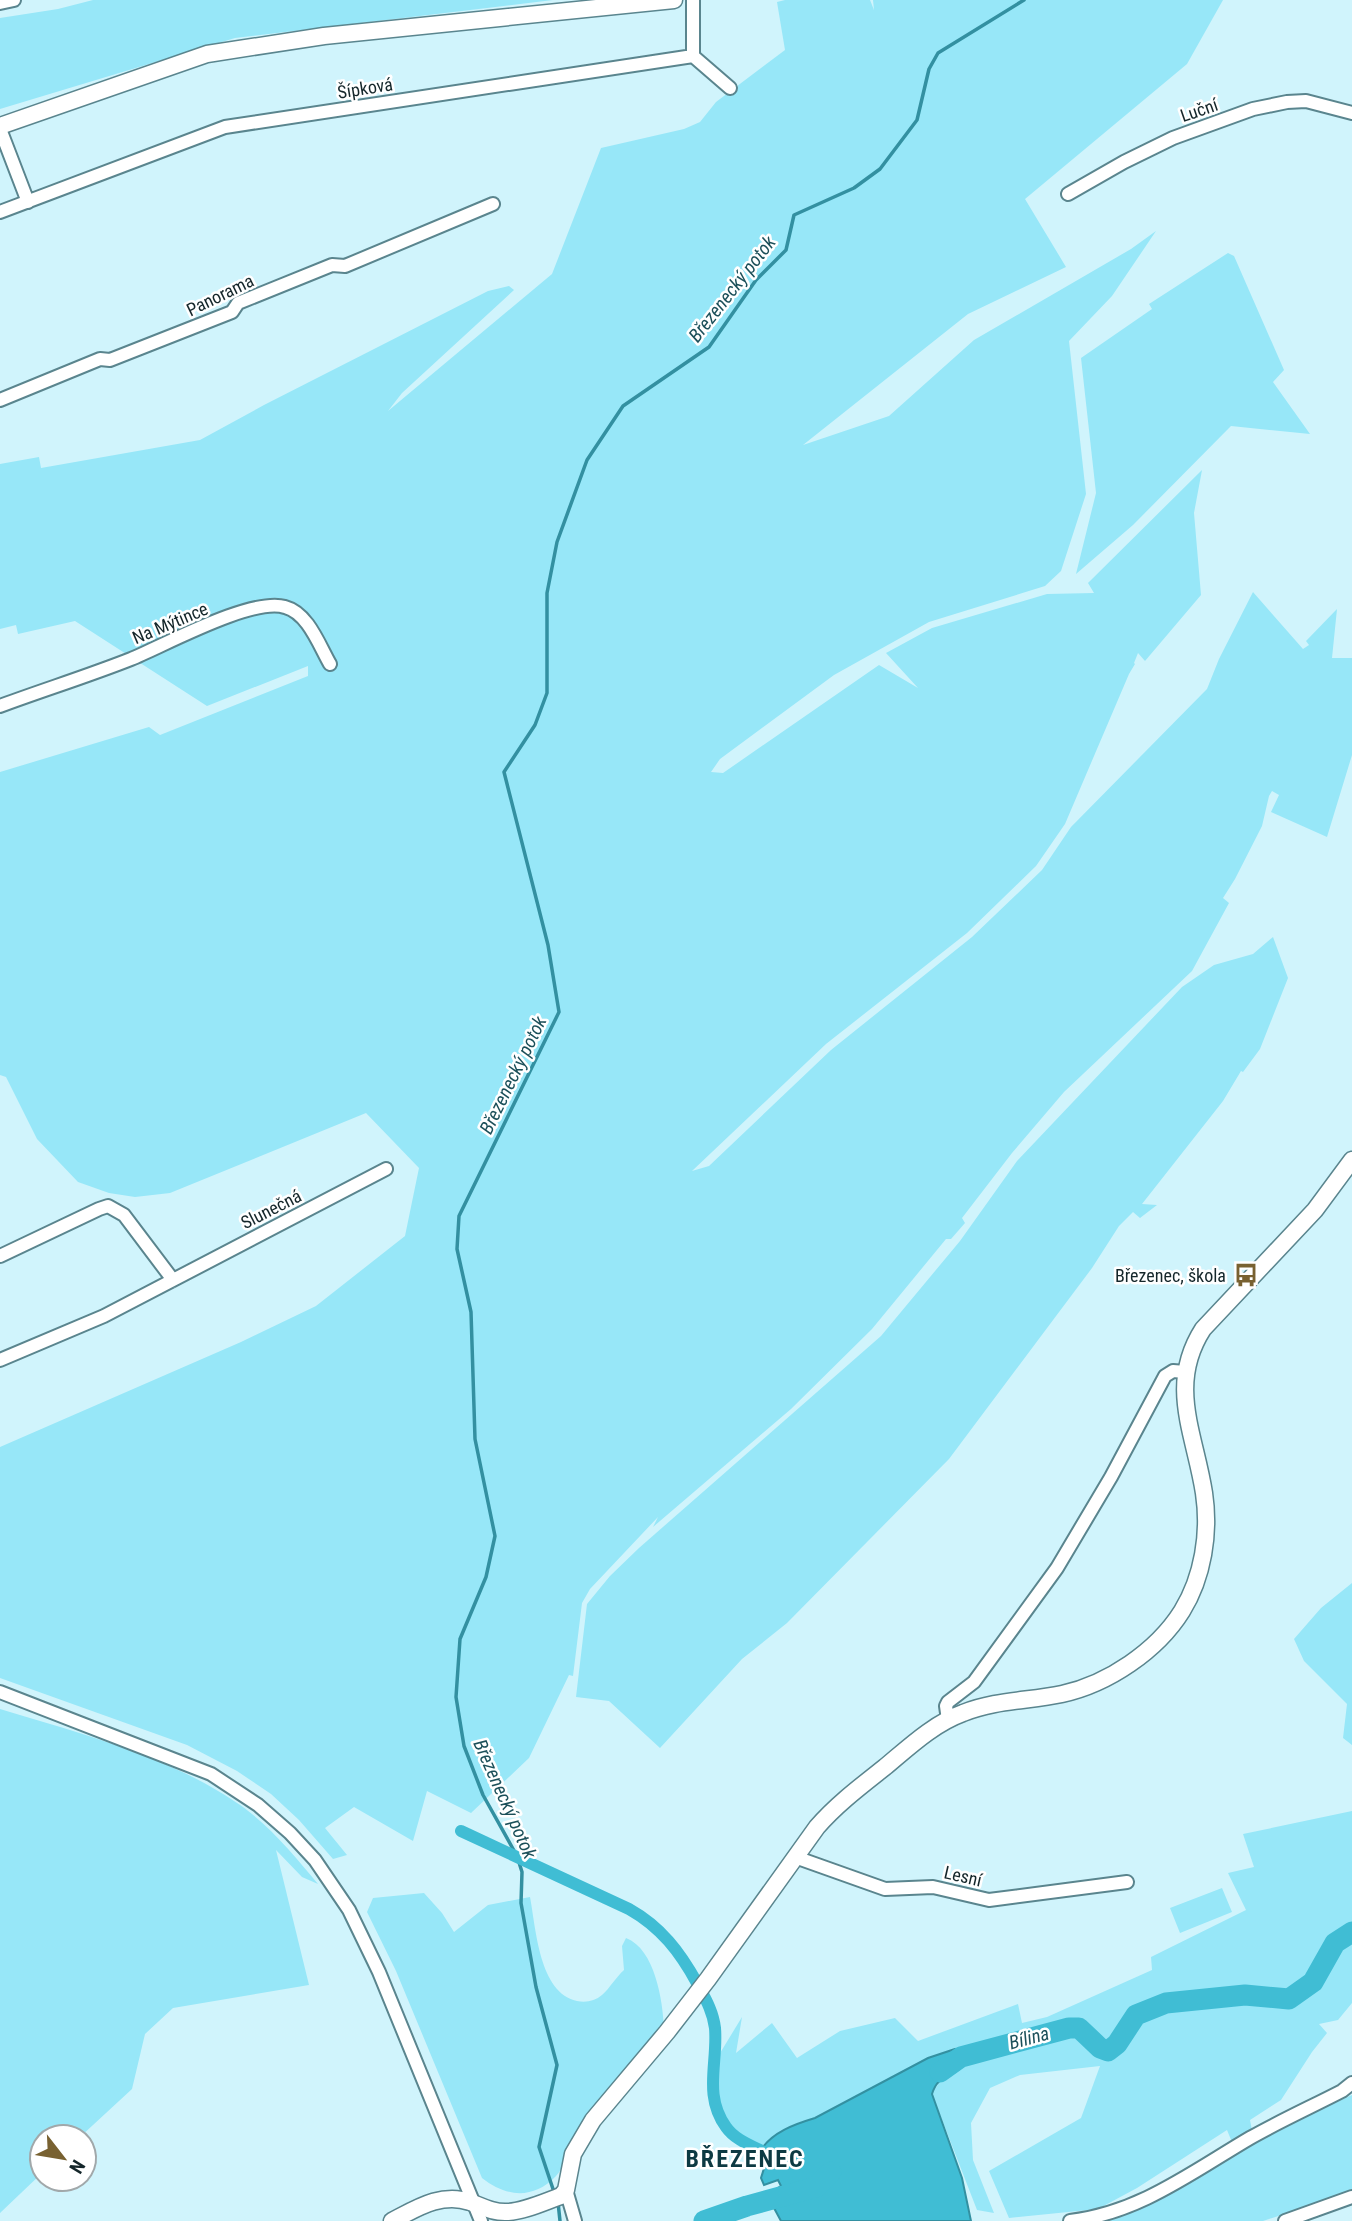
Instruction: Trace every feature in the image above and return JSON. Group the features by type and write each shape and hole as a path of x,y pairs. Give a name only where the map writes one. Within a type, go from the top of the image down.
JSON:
{"street":[{"path":"0,3 14,0"},
{"path":"28,202 0,127 207,54 324,36 674,0"},
{"path":"693,0 694,56 730,88"},
{"name":"Šípková","path":"0,212 225,127 694,56"},
{"name":"Luční","path":"1068,194 1173,138 1253,109 1306,101 1352,113"},
{"name":"Panorama","path":"0,400 100,359 110,360 208,322 232,312 238,303 332,265 345,266 493,204"},
{"name":"Na Mýtince","path":"0,705 129,660 246,610 269,605 287,607 303,617 330,664"},
{"path":"575,2221 560,2195 573,2154 593,2120 690,2003 817,1827 837,1805 928,1732 947,1720 989,1705 1060,1694 1091,1685 1116,1672 1166,1632 1181,1612 1199,1574 1206,1530 1204,1494 1185,1395 1185,1372 1192,1350 1203,1329 1315,1210 1352,1160"},
{"name":"Slunečná","path":"0,1360 104,1316 386,1169"},
{"path":"0,1256 108,1206 124,1215 173,1280"},
{"path":"947,1720 948,1702 974,1682 1057,1569 1163,1380 1173,1371 1185,1372"},
{"path":"0,1692 91,1725 211,1774 258,1805 315,1860 336,1888 360,1933 481,2221"},
{"name":"Lesní","path":"795,1857 885,1889 933,1887 989,1900 1127,1882"},
{"path":"1070,2221 1091,2218 1145,2201 1253,2137 1342,2091 1352,2083"},
{"path":"392,2221 425,2204 440,2200 454,2199 474,2203 487,2210 508,2213 560,2195"},
{"path":"1285,2221 1352,2197"}],"shaded area":[{"path":"93,0 553,0 235,38 0,109 0,18 58,9"},
{"path":"870,0 874,10 873,0 1223,0 1187,64 1025,199 1066,267 968,314 803,445 889,416 974,340 1131,249 1156,231 1112,296 1069,341 1086,494 1061,571 1045,586 929,622 834,675 720,759 711,772 723,773 879,665 918,688 886,653 932,628 1047,594 1094,593 1088,583 1202,470 1194,513 1201,595 1145,661 1138,653 1065,824 1036,866 967,933 826,1044 692,1171 709,1166 831,1050 972,937 1042,870 1071,827 1207,689 1253,592 1303,649 1309,645 1306,641 1337,609 1332,658 1352,658 1352,755 1327,837 1271,812 1279,795 1272,791 1262,826 1223,898 1229,903 1192,971 1064,1092 962,1218 965,1223 951,1239 946,1239 872,1329 791,1409 653,1527 658,1517 590,1589 582,1603 573,1676 569,1675 529,1758 471,1813 427,1791 413,1841 354,1807 325,1828 347,1855 333,1859 299,1820 271,1794 237,1771 187,1745 0,1678 0,1447 241,1342 316,1306 405,1236 419,1168 366,1113 170,1193 135,1197 109,1193 78,1182 37,1139 6,1077 0,1075 0,772 149,727 160,735 308,676 308,666 207,706 75,621 18,634 16,625 0,629 0,464 39,457 41,468 200,440 488,291 509,286 514,290 402,393 388,411 552,274 601,148 684,129 700,122 716,102 785,50 777,2"},
{"path":"1228,253 1234,256 1284,370 1273,382 1310,434 1231,426 1133,525 1076,574 1096,493 1081,358 1152,309 1149,304"},
{"path":"1273,937 1288,978 1260,1049 1142,1204 1157,1205 1140,1218 1133,1212 1119,1226 1092,1268 949,1459 787,1623 742,1659 660,1748 609,1701 576,1697 587,1604 610,1576 881,1336 960,1241 1017,1161 1182,987 1214,965 1253,954"},
{"path":"1352,1583 1352,1745 1343,1738 1347,1704 1304,1661 1294,1639 1321,1608"},
{"path":"0,1709 121,1747 207,1785 258,1819 318,1884 302,1877 276,1850 309,1985 173,2008 145,2034 132,2089 95,2123 28,2123 28,2186 0,2213"},
{"path":"1352,1811 1352,2003 1338,2020 1319,2024 1327,2033 1281,2100 1250,2120 1253,2136 1234,2147 1227,2130 1137,2188 1098,2209 1009,2218 989,2171 1081,2118 1100,2066 1020,2075 990,2088 971,2123 973,2160 994,2213 977,2210 932,2094 942,2078 798,2123 780,2132 762,2147 744,2139 729,2127 719,2108 715,2093 714,2063 742,2017 736,2053 772,2023 797,2058 840,2031 895,2018 918,2041 1018,2004 1022,2023 1047,2017 1152,1970 1151,1957 1246,1910 1228,1873 1254,1867 1243,1834"},
{"path":"1222,1888 1232,1912 1180,1933 1170,1908"},
{"path":"424,1893 454,1932 488,1905 530,1897 537,1941 547,1973 564,1996 577,2001 590,2001 599,1997 624,1970 622,1946 626,1938 636,1944 651,1964 662,2005 664,2029 569,2152 558,2174 538,2189 510,2192 482,2178 396,1971 367,1912 373,1898"},
{"path":"955,2049 963,2066 941,2080 932,2094 962,2178 971,2221 781,2221 774,2208 812,2194 809,2185 768,2194 781,2186 778,2180 764,2185 761,2178 766,2162 760,2151 765,2144 784,2130 815,2118 928,2058"},
{"path":"1352,2095 1352,2192 1263,2221 1102,2221 1172,2193 1278,2128"}],"waterway":[{"name":"Březenecký potok","path":"554,2192 539,2147 557,2065 536,1987 521,1903 522,1872 517,1856 483,1795 464,1746 456,1697 460,1639 486,1577 495,1536 475,1439 471,1312 457,1249 459,1216 559,1012 548,945 504,772 535,725 547,693 547,593 557,542 587,460 623,406 709,347 756,280 786,250 794,215 854,188 880,169 917,120 929,69 938,53 1024,0"},
{"path":"461,1831 629,1909 660,1932 691,1972 712,2016 715,2028 713,2091 719,2115 736,2137 776,2159"},
{"name":"Bílina","path":"940,2072 961,2057 1069,2028 1079,2028 1100,2048 1108,2051 1117,2044 1136,2015 1166,2003 1245,1995 1289,1999 1313,1982 1335,1943 1352,1932"},
{"name":"Bílina","path":"704,2221 816,2187 831,2172"},
{"name":"Březenecký potok","path":"558,2202 560,2221"}],"place":[{"name":"Březenec, škola","path":"1246,1275"}],"district":[{"name":"BŘEZENEC","path":"745,2159"}]}
